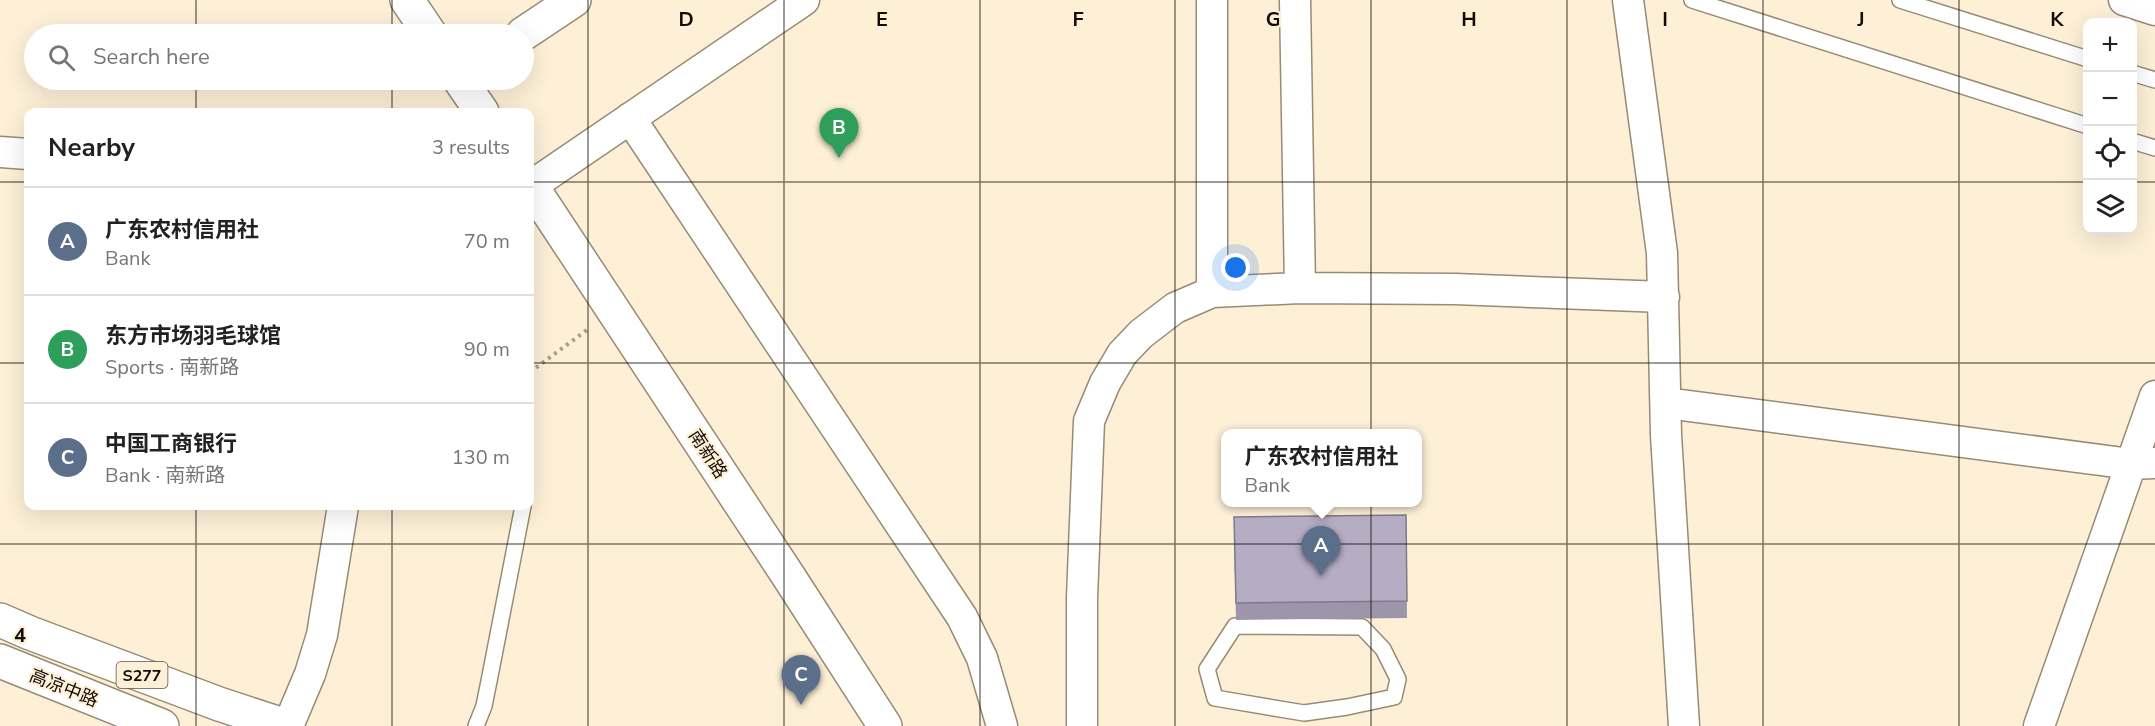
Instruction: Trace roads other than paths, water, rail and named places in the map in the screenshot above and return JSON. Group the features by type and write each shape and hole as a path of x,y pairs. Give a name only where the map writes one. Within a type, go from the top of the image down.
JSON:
{"street":[{"path":"407,0 423,24"},
{"path":"534,27 574,0"},
{"path":"534,182 804,0"},
{"path":"1212,0 1212,292"},
{"path":"1295,0 1299,288"},
{"path":"1628,0 1662,253 1666,403 1684,726"},
{"path":"2124,0 2155,10"},
{"path":"467,90 479,108"},
{"path":"630,118 962,617 982,658 1002,726"},
{"path":"0,152 24,154"},
{"name":"南新路","path":"534,191 885,726"},
{"path":"1082,726 1082,598 1089,421 1105,383 1122,354 1134,340 1175,308 1212,292 1299,288 1455,289 1664,297"},
{"path":"2038,726 2143,464 2155,396"},
{"path":"1666,403 2143,464"},
{"path":"287,726 310,674 322,635 343,510"},
{"name":"S277","path":"0,620 219,704 287,726"},
{"name":"高凉中路","path":"0,661 162,726"}],"lane":[{"path":"1692,0 2083,124"},
{"path":"1900,0 2083,57"},
{"path":"2137,74 2155,80"},
{"path":"2137,142 2155,148"},
{"path":"477,726 490,676 523,510"},
{"path":"1235,626 1362,627 1383,650 1398,679 1394,697 1305,719 1215,698 1207,669 1235,626"}],"place":[{"name":"东方市场羽毛球馆","path":"839,158"},
{"name":"广东农村信用社","path":"1321,576"},
{"name":"中国工商银行","path":"801,705"}]}
